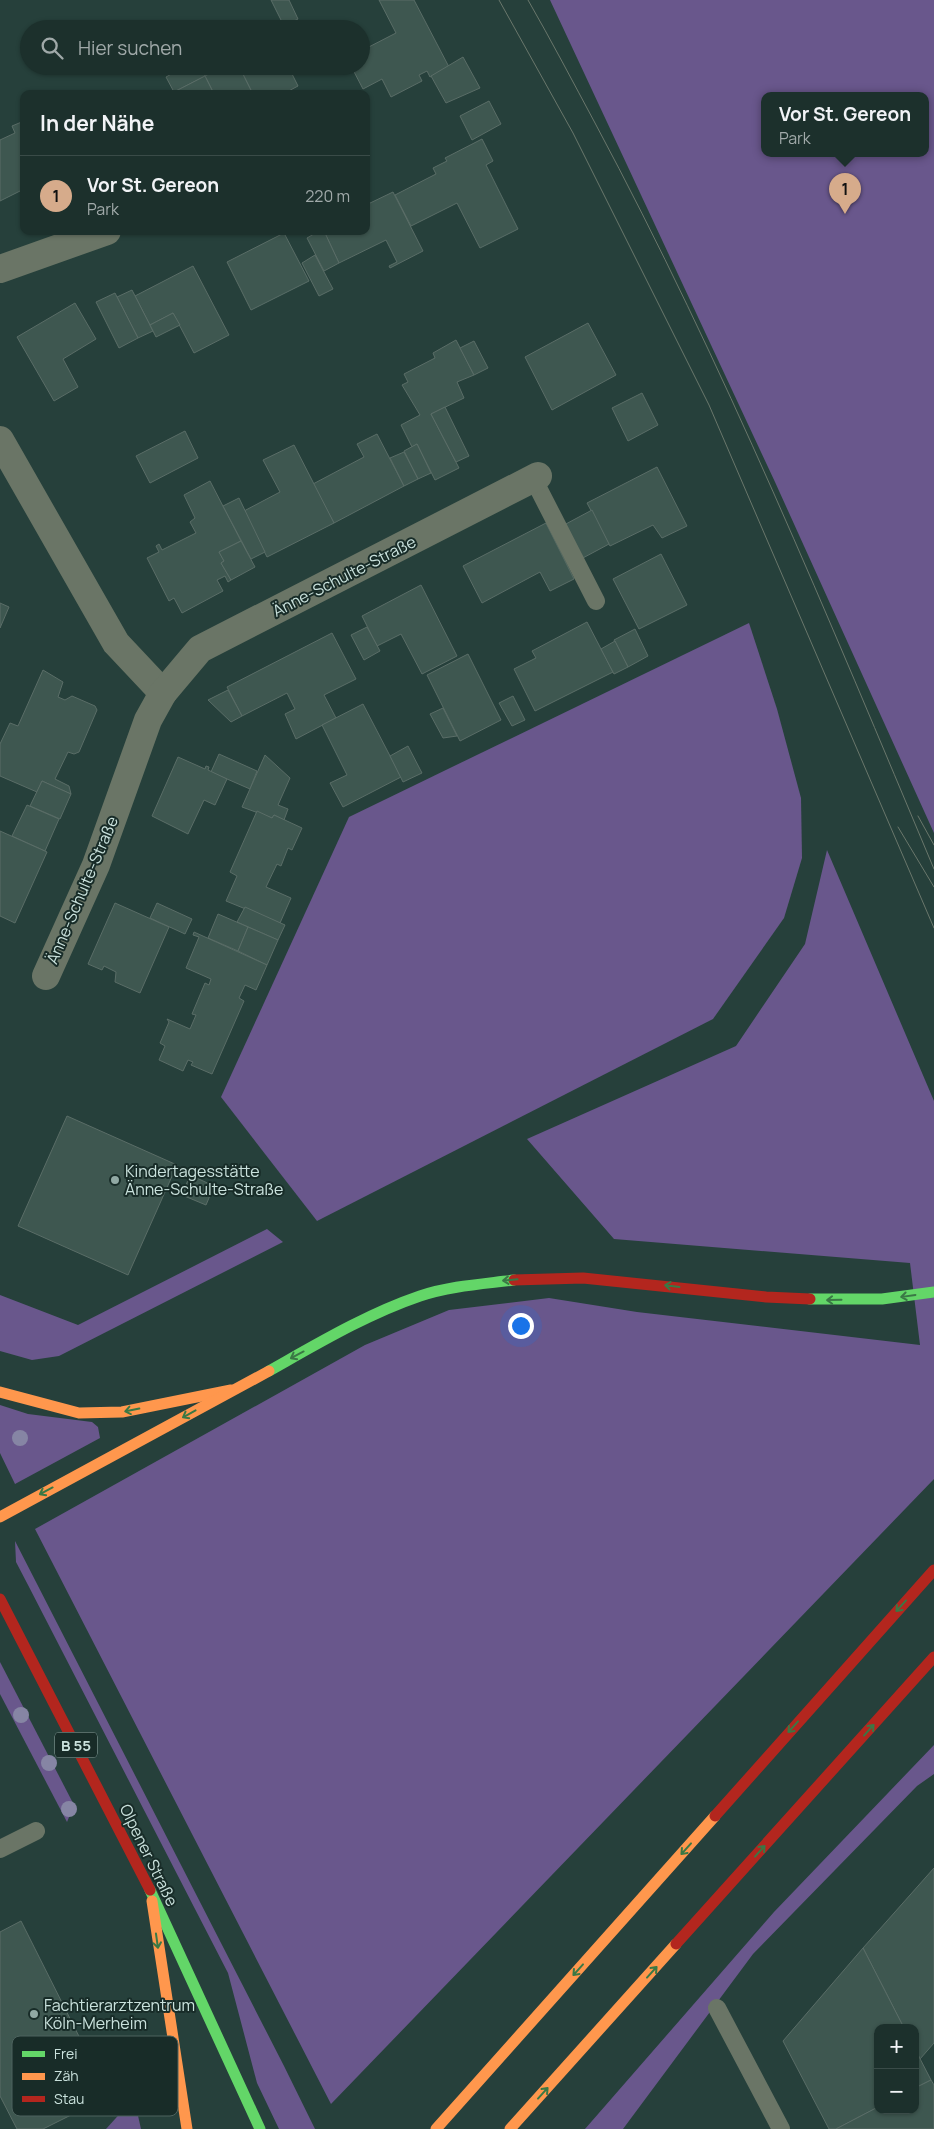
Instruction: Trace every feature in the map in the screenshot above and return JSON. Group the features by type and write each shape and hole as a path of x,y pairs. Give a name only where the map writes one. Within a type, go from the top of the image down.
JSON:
{"main road":[{"path":"0,1517 231,1390 386,1310 420,1296 488,1282 583,1278 766,1297 823,1300 882,1299 934,1292"},
{"path":"0,1392 22,1400 79,1413 122,1412 231,1390"},
{"path":"436,2129 934,1570"},
{"name":"Olpener Straße","path":"0,1599 151,1892 260,2129"},
{"path":"510,2129 934,1657"},
{"path":"151,1892 173,2036"},
{"path":"178,2070 187,2129"}],"street":[{"path":"0,269 96,235"},
{"path":"0,440 116,642 163,693"},
{"name":"Änne-Schulte-Straße","path":"46,976 96,865 148,720 163,693 200,649 536,477"}],"lane":[{"path":"536,477 596,602"},
{"path":"0,1849 36,1830"},
{"path":"717,2008 781,2129"}],"shaded area":[{"path":"550,0 934,0 934,833 775,482"},
{"path":"749,623 777,709 801,798 802,858 784,918 713,1019 317,1221 221,1097 349,817"},
{"path":"827,850 934,1101 934,1479 331,2104 35,1529 365,1345 449,1310 549,1298 637,1312 920,1345 910,1263 614,1239 527,1139 736,1046 805,944"},
{"path":"267,1229 283,1242 59,1356 32,1360 0,1351 0,1295 78,1325"},
{"path":"0,1405 28,1414 92,1422 98,1427 100,1438 15,1484 0,1453"},
{"path":"15,1541 315,2129 279,2129 257,2083 228,1973 16,1562"},
{"path":"0,1662 74,1805 67,1822 0,1694"},
{"path":"934,1745 934,1774 917,1786 753,1954 623,2129 585,2129 774,1912"},
{"path":"118,2116 138,2116 141,2129 106,2129"}],"building":[{"path":"271,0 289,0 298,19 281,20"},
{"path":"379,0 414,0 449,67 430,77 427,71 419,75 422,81 391,97 382,79 363,89 356,75 370,75 370,46 396,33"},
{"path":"463,57 480,88 446,103 431,76"},
{"path":"170,75 205,76 178,90 173,90 166,77"},
{"path":"244,75 251,90 212,90 205,76"},
{"path":"244,75 292,75 298,86 290,90 251,90"},
{"path":"205,76 212,90 178,90"},
{"path":"489,101 501,124 472,140 460,116"},
{"path":"20,123 20,191 0,201 0,140 15,133 12,126"},
{"path":"482,139 493,161 486,165 518,229 480,248 457,203 411,226 395,195 436,174 433,168 447,161 445,158"},
{"path":"393,192 423,251 390,268 389,266 397,262 386,240 339,263 326,235 370,235 370,203"},
{"path":"280,235 285,235 309,281 251,310 227,262"},
{"path":"312,235 326,235 339,263 324,271 307,238"},
{"path":"315,255 333,289 319,296 302,263"},
{"path":"193,266 229,335 194,353 173,313 150,325 135,296"},
{"path":"132,290 153,331 138,338 117,297"},
{"path":"115,293 138,338 119,348 96,302"},
{"path":"75,303 96,339 63,359 78,387 54,401 17,337"},
{"path":"173,313 180,325 156,337 150,325"},
{"path":"588,323 616,375 552,410 525,357"},
{"path":"456,340 474,375 457,382 464,398 431,414 459,468 435,480 417,444 412,447 401,425 420,415 402,385 408,382 404,374 435,358 433,353"},
{"path":"474,341 488,368 474,375 460,348"},
{"path":"642,393 658,425 628,441 612,408"},
{"path":"445,407 469,456 456,462 431,414"},
{"path":"185,431 198,458 150,483 136,456"},
{"path":"377,434 404,486 334,523 313,484 364,457 357,444"},
{"path":"417,444 431,473 418,479 404,451"},
{"path":"294,445 334,523 267,557 244,511 280,492 263,460"},
{"path":"404,452 418,479 404,486 390,458"},
{"path":"657,467 687,526 662,538 653,525 610,546 587,503"},
{"path":"210,481 241,541 219,552 224,561 221,563 231,580 228,582 225,576 217,580 223,591 182,613 174,598 169,601 147,558 159,552 156,546 159,544 162,550 196,533 190,522 195,518 184,495"},
{"path":"239,498 265,552 251,559 223,506"},
{"path":"592,510 609,544 581,559 564,525"},
{"path":"546,523 574,579 550,591 540,572 482,603 463,566"},
{"path":"241,541 255,567 231,580 221,563 224,561 219,552"},
{"path":"661,554 687,605 639,629 613,579"},
{"path":"421,585 457,656 422,674 401,634 377,646 362,616"},
{"path":"0,603 9,607 0,628"},
{"path":"587,622 613,672 535,711 514,669 536,658 532,651"},
{"path":"367,627 380,651 364,660 351,635"},
{"path":"635,629 648,656 628,667 614,640"},
{"path":"332,633 356,679 324,695 336,718 296,739 285,714 295,709 287,693 242,716 227,687"},
{"path":"615,641 628,667 614,674 601,649"},
{"path":"468,654 501,720 460,741 427,675"},
{"path":"43,670 63,682 58,697 65,700 72,696 95,706 97,710 79,752 74,754 68,752 55,779 69,786 71,794 42,781 37,792 0,776 0,744 10,723 18,726"},
{"path":"228,690 242,716 231,722 208,700"},
{"path":"513,696 525,720 512,726 499,703"},
{"path":"363,704 401,777 343,807 330,783 347,775 322,725"},
{"path":"443,708 457,736 443,738 430,714"},
{"path":"408,746 422,773 403,782 390,756"},
{"path":"219,754 257,771 250,789 211,772"},
{"path":"265,755 290,778 278,805 288,809 284,820 274,815 272,818 242,807"},
{"path":"178,757 205,769 206,766 209,767 208,770 227,779 215,805 204,800 188,834 152,816"},
{"path":"42,781 71,794 60,819 30,806"},
{"path":"27,805 59,819 45,851 12,836"},
{"path":"257,811 272,818 274,815 302,828 292,850 288,848 281,866 277,864 266,887 291,898 280,923 226,901 237,876 230,872"},
{"path":"0,831 47,852 15,923 0,916"},
{"path":"115,903 169,927 140,993 115,982 116,972 104,966 102,970 88,964"},
{"path":"157,903 192,919 185,934 150,918"},
{"path":"245,907 285,925 278,940 237,922"},
{"path":"218,914 248,927 238,951 208,938"},
{"path":"248,927 278,940 267,965 238,951"},
{"path":"194,932 267,965 256,990 245,985 239,998 244,1001 212,1074 191,1065 193,1062 188,1060 183,1071 159,1060 165,1046 160,1043 169,1022 167,1019 190,1029 196,1015 192,1014 205,983 209,985 211,979 186,968 199,937 193,935"},
{"path":"67,1116 177,1165 128,1275 18,1226"},
{"path":"190,1175 214,1186 206,1205 182,1195"},
{"path":"934,1868 934,2043 920,2059 919,2024 902,2024 863,1948"},
{"path":"21,1921 79,2036 12,2036 12,2116 69,2116 43,2129 17,2129 0,2096 0,1932"},
{"path":"863,1948 902,2024 874,2024 874,2109 836,2129 829,2129 783,2041"},
{"path":"919,2057 931,2080 919,2086"},
{"path":"931,2080 934,2085 934,2129 836,2129 874,2109 874,2114 919,2114 919,2086"}],"tram line":[{"path":"499,0 573,133 709,405 934,928"},
{"path":"528,0 642,214 731,399 814,586 934,869"},
{"path":"918,816 934,845"},
{"path":"898,827 934,887"}],"traffic: fast":[{"path":"269,1371 343,1330 400,1303 443,1290 514,1280"},
{"path":"810,1299 882,1299 934,1292"},
{"path":"150,1890 260,2129"}],"traffic: slow":[{"path":"0,1517 269,1371"},
{"path":"0,1392 79,1413 122,1412 231,1390"},
{"path":"436,2129 715,1816"},
{"path":"152,1901 173,2036"},
{"path":"510,2129 676,1944"},
{"path":"178,2070 187,2129"}],"traffic: jam":[{"path":"514,1280 583,1278 766,1297 810,1299"},
{"path":"715,1816 934,1570"},
{"path":"0,1599 150,1890"},
{"path":"676,1944 934,1657"}],"place":[{"name":"Vor St. Gereon","path":"845,214"},
{"name":"Kindertagesstätte Änne-Schulte-Straße","path":"115,1180"},
{"name":"Fachtierarztzentrum Köln-Merheim","path":"34,2014"}]}
